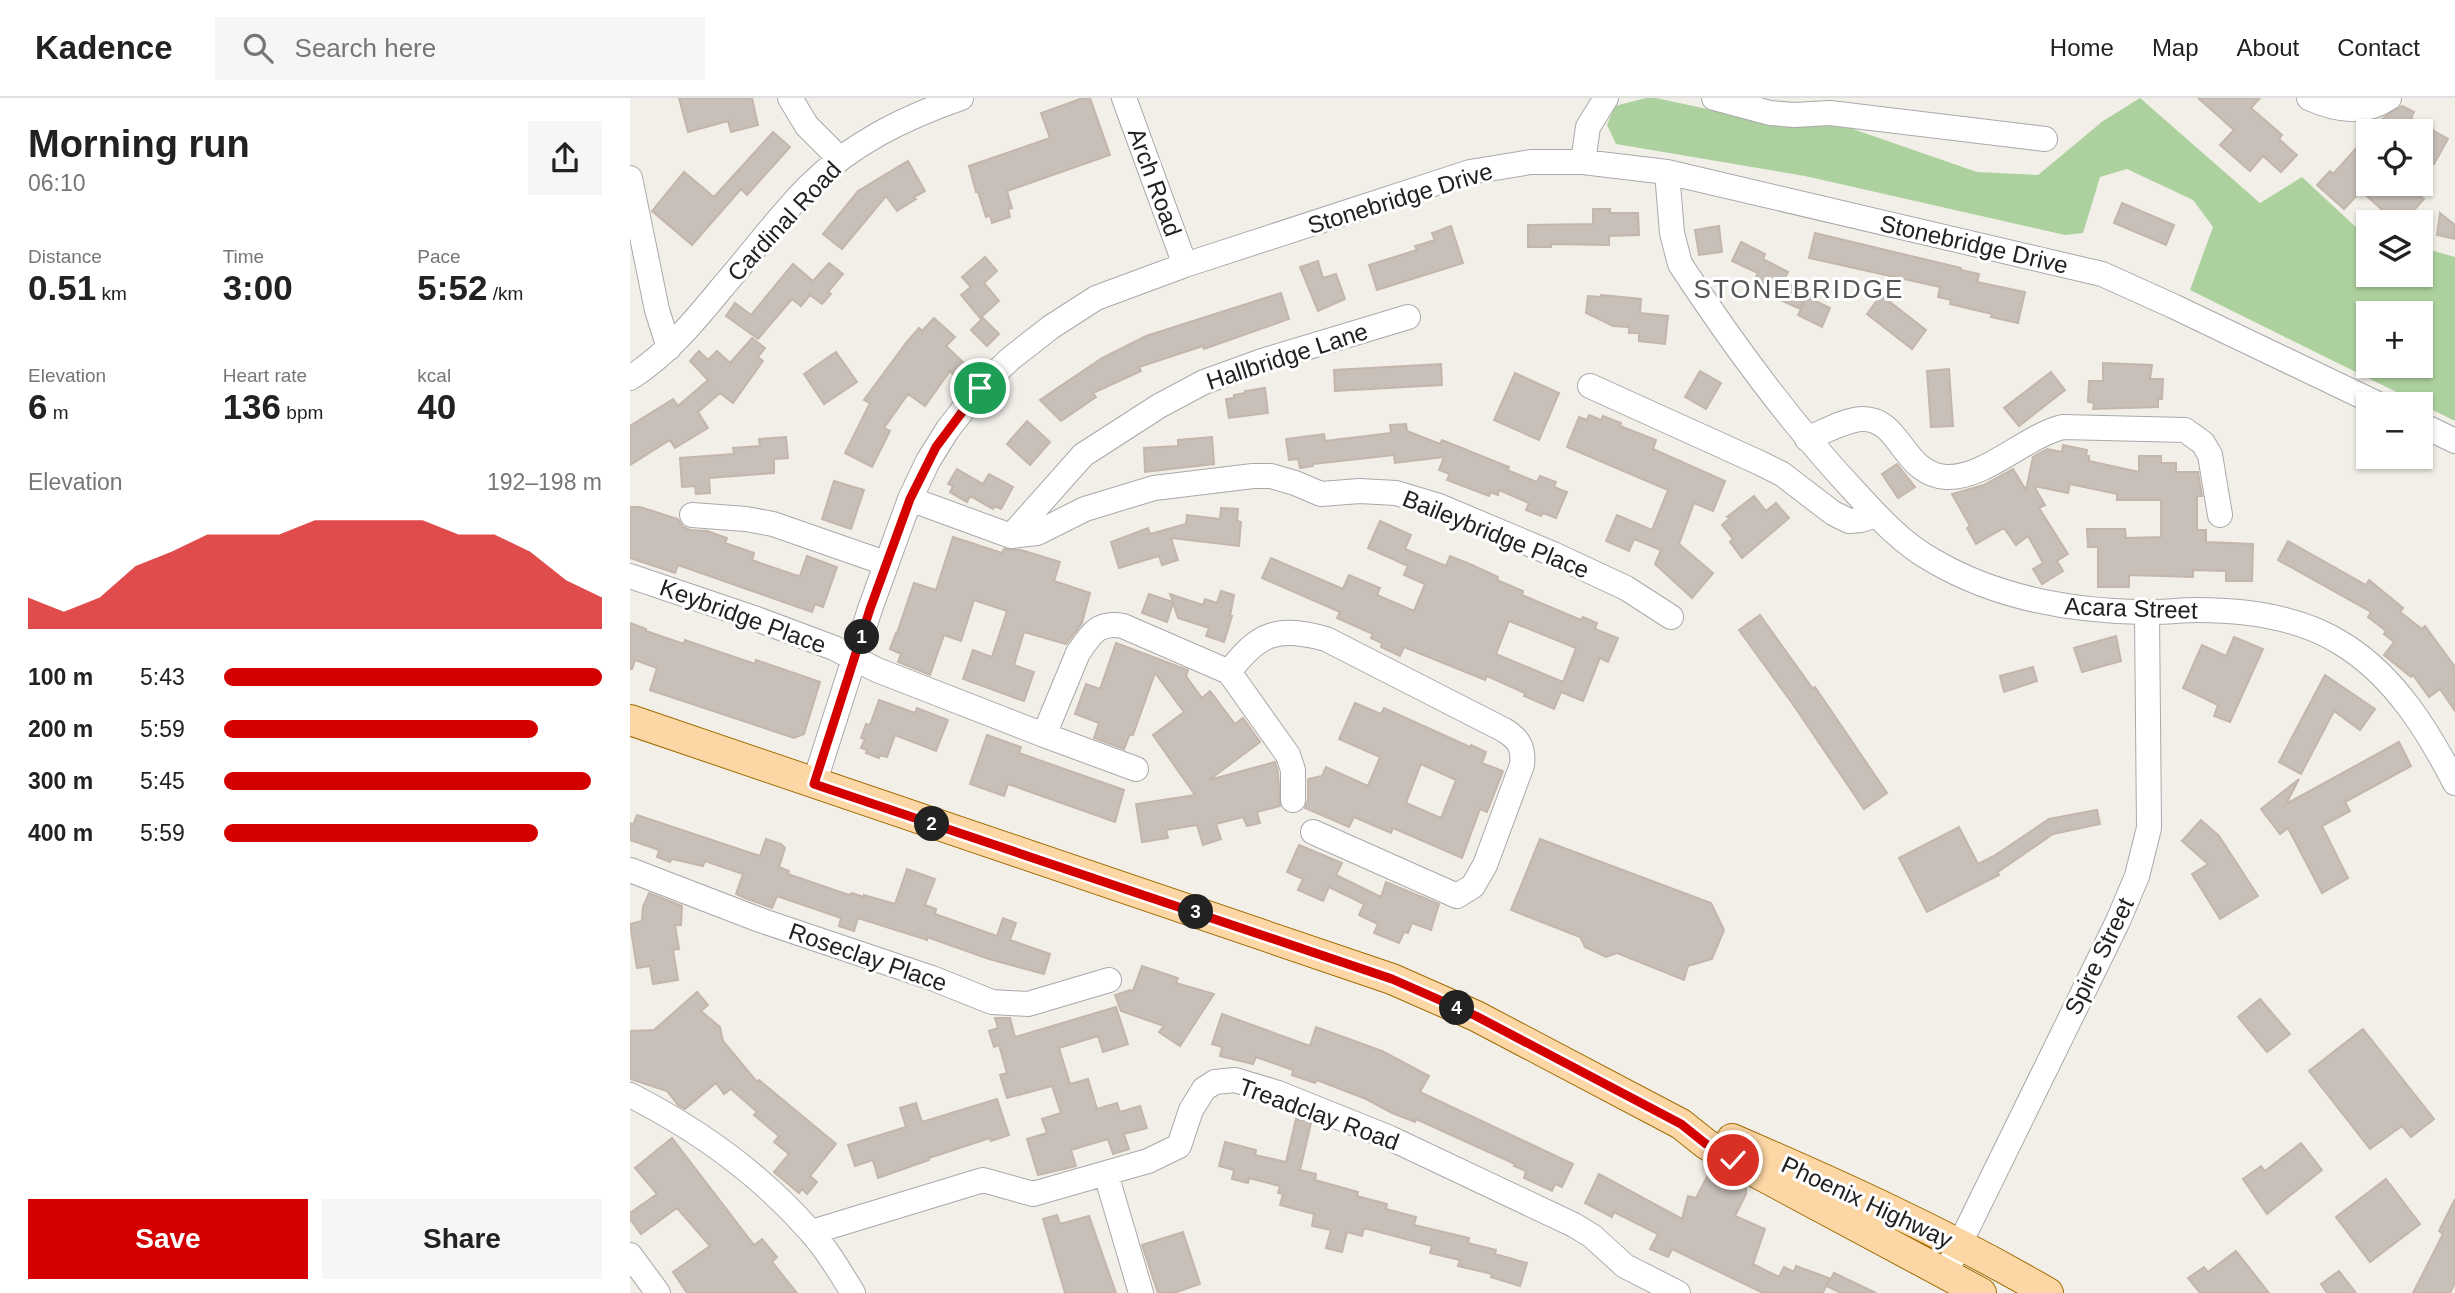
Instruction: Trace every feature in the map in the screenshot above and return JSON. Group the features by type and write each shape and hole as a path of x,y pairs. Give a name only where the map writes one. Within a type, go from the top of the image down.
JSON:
{"main road":[{"name":"Phoenix Highway","path":"630,720 1392,979 1476,1016 1681,1124 1706,1144 1733,1160 1981,1293"},
{"name":"Phoenix Highway","path":"1681,1124 1710,1130 1754,1148 1959,1245 2048,1293"}],"street":[{"path":"790,98 807,126 840,159"},
{"name":"Cardinal Road","path":"630,378 669,348 809,187 840,159 892,125 922,111 961,98"},
{"name":"Arch Road","path":"1124,98 1185,265"},
{"path":"1583,162 1588,127 1606,98"},
{"path":"1714,98 1770,113 1830,113 2045,139"},
{"path":"2309,98 2328,106 2354,111 2379,105 2389,98"},
{"name":"Stonebridge Drive","path":"814,784 886,563 910,499 928,461 948,429 980,388 1010,359 1051,327 1096,299 1185,265 1470,172 1531,162 1583,162 1667,172 2102,274 2356,393"},
{"name":"Acara Street","path":"1667,172 1671,233 1679,264 1807,439 1889,528 1930,559 1978,583 2052,605 2147,612 2249,612 2303,625 2344,644 2379,673 2412,711 2452,771"},
{"path":"630,178 657,310 669,348"},
{"name":"Hallbridge Lane","path":"1012,536 1083,455 1204,382 1262,360 1408,317"},
{"path":"1590,386 1782,474 1833,513 1849,521 1876,514"},
{"path":"1807,439 1850,422 1876,420 1889,429 1917,466 1933,475 1948,477 1988,465 2049,430 2063,427 2185,430 2203,443 2210,455 2220,515"},
{"path":"2433,430 2455,441"},
{"name":"Baileybridge Place","path":"1012,536 1037,533 1085,509 1154,488 1271,476 1283,478 1321,494 1360,491 1396,493 1438,506 1626,588 1671,617"},
{"path":"910,499 1012,536"},
{"path":"692,515 774,524 886,563"},
{"name":"Keybridge Place","path":"630,576 834,648 856,660 1136,769"},
{"name":"Spire Street","path":"1945,1274 2118,921 2137,876 2149,828 2147,612"},
{"path":"1044,735 1078,653 1097,628 1110,624 1123,626 1230,672 1289,755 1294,785 1293,800"},
{"path":"1230,672 1245,651 1275,632 1314,635 1504,730 1517,738 1523,752 1522,765 1485,865 1473,887 1457,896 1313,832"},
{"name":"Roseclay Place","path":"630,870 760,920 932,978 992,1002 1028,1004 1109,980"},
{"name":"Treadclay Road","path":"812,1232 983,1180 1033,1194 1148,1161 1179,1146 1191,1110 1204,1089 1215,1082 1235,1080 1278,1093 1390,1138 1574,1225 1592,1236 1625,1266 1678,1293"},
{"path":"630,1095 716,1145 773,1193 812,1232 853,1293"},
{"path":"1106,1174 1140,1293"},
{"path":"630,1255 658,1293"}],"green space":[{"path":"1656,98 1735,115 1850,128 1977,172 2038,175 2103,121 2140,98 2260,203 2302,177 2356,227 2356,287 2433,287 2433,251 2455,257 2455,421 2433,410 2433,392 2396,392 2368,378 2433,378 2433,301 2356,301 2356,372 2190,290 2213,227 2193,200 2127,169 2100,177 2083,233 2065,235 1805,176 1616,144 1607,125 1615,106"}],"building":[{"path":"679,98 752,98 758,125 731,132 728,121 688,132"},
{"path":"1090,98 1110,155 1007,191 1012,208 1008,209 1010,217 992,223 990,215 986,217 969,166 1050,138 1041,113"},
{"path":"2198,98 2260,98 2251,108 2282,135 2279,139 2297,155 2281,172 2263,156 2250,171 2220,145 2234,130"},
{"path":"2402,106 2414,112 2413,119 2383,118"},
{"path":"2433,130 2448,139 2433,164"},
{"path":"773,132 790,147 747,195 741,189 692,245 652,211 684,172 714,197"},
{"path":"2356,148 2356,196 2344,209 2317,185 2330,171 2333,174"},
{"path":"908,161 925,191 914,197 916,199 897,211 886,196 842,249 823,234 858,191"},
{"path":"2367,196 2420,196 2424,199 2414,210 2382,210"},
{"path":"2122,203 2174,225 2166,245 2114,223"},
{"path":"1593,209 1610,209 1610,213 1638,213 1639,235 1609,236 1609,245 1551,244 1551,247 1528,247 1528,225 1593,224"},
{"path":"2440,213 2455,225 2455,239 2437,235"},
{"path":"1451,226 1463,263 1377,290 1369,265 1417,250 1415,246 1435,240 1432,233"},
{"path":"1719,226 1722,252 1699,255 1695,230"},
{"path":"1815,233 1961,268 1979,274 1977,282 2025,292 2018,323 1950,304 1951,300 1938,297 1940,287 1809,258"},
{"path":"1741,242 1765,254 1763,259 1788,272 1779,291 1755,279 1758,273 1732,261"},
{"path":"985,257 997,271 984,283 999,301 980,318 961,295 971,287 962,277"},
{"path":"1318,261 1323,278 1336,274 1345,299 1318,311 1300,267"},
{"path":"829,263 843,274 822,304 810,295 801,306 792,299 758,339 726,316 735,303 751,315 793,264 813,281"},
{"path":"1785,279 1809,290 1800,309 1776,298"},
{"path":"1281,293 1289,319 1204,349 1203,346 1139,367 1141,371 1093,393 1096,397 1061,421 1040,400 1102,358 1146,336"},
{"path":"1881,295 1926,330 1912,349 1867,314"},
{"path":"1588,296 1641,299 1640,313 1668,316 1665,344 1639,341 1639,333 1629,333 1629,327 1613,326 1586,313"},
{"path":"1807,297 1830,308 1822,327 1798,315"},
{"path":"934,318 955,337 946,346 965,364 954,375 950,371 925,406 908,394 884,428 890,431 872,467 845,453 870,403 864,400 906,343 919,328 922,331"},
{"path":"983,318 999,334 987,346 971,330"},
{"path":"752,338 765,348 758,357 763,361 733,403 720,393 698,412 708,428 675,448 670,440 630,465 630,426 673,399 678,406 708,380 690,361 699,351 708,360 717,351 730,363"},
{"path":"836,352 857,382 824,404 804,374"},
{"path":"2103,363 2152,365 2150,379 2163,379 2162,399 2158,399 2158,407 2093,409 2094,403 2088,402 2089,381 2103,381"},
{"path":"1441,364 1442,385 1335,391 1334,370"},
{"path":"1949,369 1953,426 1931,427 1927,371"},
{"path":"1700,371 1721,383 1706,409 1685,397"},
{"path":"2051,372 2065,390 2019,426 2004,408"},
{"path":"1515,373 1559,393 1539,440 1494,420"},
{"path":"1265,388 1268,413 1229,418 1226,399 1234,398 1234,395 1245,391"},
{"path":"1589,415 1601,420 1603,416 1621,423 1620,426 1656,440 1653,449 1725,481 1713,511 1694,503 1679,544 1713,573 1692,598 1655,564 1661,550 1634,539 1629,551 1606,541 1617,515 1652,530 1668,490 1567,447 1579,417 1587,420"},
{"path":"1027,421 1050,442 1030,465 1007,444"},
{"path":"1406,424 1407,431 1440,444 1442,440 1509,467 1507,470 1537,482 1540,476 1556,482 1554,487 1567,492 1556,518 1526,510 1529,503 1499,490 1498,495 1491,492 1489,496 1447,480 1450,474 1439,470 1444,457 1395,463 1394,455 1313,464 1300,468 1298,459 1289,460 1286,439 1324,434 1325,441 1391,433 1390,425"},
{"path":"786,437 788,458 774,459 774,473 709,478 710,493 696,494 695,486 682,487 680,458 734,454 733,448 760,446 759,439"},
{"path":"1212,437 1214,464 1145,472 1144,448 1178,446 1178,440"},
{"path":"2063,445 2087,450 2089,461 2139,472 2139,456 2161,456 2161,463 2176,463 2176,472 2198,472 2202,496 2197,496 2197,530 2206,530 2206,542 2253,544 2252,581 2226,581 2226,571 2193,570 2193,577 2129,575 2129,587 2098,587 2098,547 2088,547 2087,529 2125,529 2126,538 2161,537 2161,500 2117,500 2117,494 2070,484 2068,493 2034,486 2045,505 2039,508 2068,554 2057,561 2063,571 2042,584 2033,569 2043,563 2028,536 2016,545 2004,528 1976,544 1967,528 1970,526 1952,494 1984,485 2013,469 2026,490 2033,457 2047,449 2062,452"},
{"path":"1897,464 1915,487 1898,498 1882,474"},
{"path":"957,469 983,484 989,474 1013,487 1001,509 995,506 993,509 970,496 967,502 950,492 953,486 948,484"},
{"path":"834,481 864,490 851,529 822,519"},
{"path":"1754,496 1766,511 1776,503 1789,518 1742,558 1730,542 1733,539 1722,525 1730,518 1727,517"},
{"path":"630,507 640,507 678,519 683,527 690,530 707,531 727,538 725,543 754,553 752,560 795,575 800,576 807,556 837,567 823,607 815,604 812,612 678,565 675,573 630,558"},
{"path":"1221,508 1238,509 1237,521 1241,522 1239,546 1171,538 1178,560 1162,565 1159,556 1119,568 1111,542 1148,528 1150,534 1186,524 1187,515 1220,519"},
{"path":"1380,521 1411,535 1405,549 1446,566 1450,556 1472,565 1523,591 1522,595 1581,620 1583,617 1597,623 1595,629 1618,638 1608,662 1600,658 1583,701 1561,692 1554,709 1487,676 1485,680 1404,647 1400,656 1381,647 1382,643 1371,638 1373,634 1337,618 1340,612 1262,578 1271,558 1343,589 1349,575 1380,588 1377,595 1414,611 1425,584 1404,575 1408,566 1368,548","holes":["1509,621 1576,648 1563,682 1496,654"]},
{"path":"953,537 1002,553 1004,549 1021,550 1060,562 1054,581 1090,593 1082,623 1066,644 1024,632 1014,665 1034,672 1024,701 963,679 973,650 992,657 1007,611 974,600 961,641 944,635 930,675 898,662 901,654 890,649 914,583 936,590"},
{"path":"2288,541 2366,585 2369,580 2403,608 2400,612 2422,629 2425,626 2455,667 2455,711 2440,689 2429,697 2413,675 2411,677 2384,655 2394,642 2384,634 2386,631 2368,617 2371,612 2278,560"},
{"path":"1221,591 1234,595 1232,616 1224,642 1206,636 1209,628 1178,618 1173,603 1167,622 1142,613 1149,594 1173,602 1170,594 1203,605 1205,599 1217,603"},
{"path":"1760,615 1813,689 1815,687 1887,793 1864,809 1739,630"},
{"path":"630,623 684,644 685,640 755,664 756,660 820,682 804,734 794,738 650,690 657,668 635,660 630,669"},
{"path":"2116,636 2121,661 2082,672 2074,648"},
{"path":"2234,637 2263,649 2230,722 2214,716 2218,705 2183,688 2202,645 2226,656"},
{"path":"1116,643 1188,670 1186,676 1202,698 1210,691 1235,724 1243,718 1260,742 1209,780 1275,762 1280,806 1257,812 1260,823 1247,826 1243,817 1216,824 1221,839 1203,845 1197,825 1166,830 1168,838 1142,842 1136,804 1195,795 1153,735 1184,712 1155,673 1133,735 1130,734 1124,749 1094,738 1099,723 1075,714 1086,684 1100,689"},
{"path":"2033,667 2037,681 2004,692 2000,676"},
{"path":"2325,675 2375,709 2360,730 2334,711 2301,774 2279,762"},
{"path":"879,700 915,713 917,708 948,720 936,751 895,735 887,757 880,755 879,758 866,753 867,750 861,748 865,739 861,738 866,724 870,725"},
{"path":"1355,703 1381,714 1384,708 1486,752 1482,763 1503,771 1487,812 1480,809 1462,858 1393,828 1391,833 1354,817 1349,827 1305,808 1308,800 1308,779 1322,776 1326,767 1368,786 1380,757 1339,739","holes":["1421,764 1456,780 1441,818 1406,803"]},
{"path":"987,735 1021,747 1019,753 1124,790 1115,822 1008,784 1004,796 970,784"},
{"path":"2399,742 2411,766 2345,802 2350,811 2322,826 2348,878 2322,893 2288,828 2280,834 2261,809 2299,779 2286,804"},
{"path":"2097,810 2100,824 2053,834 1998,872 1999,875 1927,912 1899,858 1959,827 1978,864 2049,819"},
{"path":"637,815 760,856 766,839 781,844 785,848 779,867 789,871 788,874 849,895 864,895 895,904 907,869 935,879 925,905 936,909 935,914 997,936 1003,918 1016,923 1010,940 1050,954 1044,974 858,918 854,931 839,926 841,918 777,896 772,908 745,898 736,894 743,874 705,861 703,866 672,859 670,862 657,857 659,850 630,840 630,823 633,825"},
{"path":"2201,820 2219,836 2258,896 2220,919 2192,874 2208,864 2182,841"},
{"path":"1540,839 1711,903 1724,930 1712,959 1688,966 1684,980 1617,953 1606,957 1585,947 1580,937 1511,910"},
{"path":"1299,845 1342,863 1336,875 1381,897 1386,882 1439,904 1431,930 1412,923 1399,943 1374,933 1378,924 1359,915 1364,904 1329,887 1323,901 1298,890 1303,879 1287,872"},
{"path":"649,893 682,906 681,925 675,925 679,949 673,950 678,980 653,984 650,966 637,968 630,924 642,921 643,907"},
{"path":"1142,966 1178,978 1176,983 1214,994 1180,1046 1159,1032 1164,1026 1121,1011 1115,995 1133,991"},
{"path":"697,992 708,1005 701,1011 720,1027 723,1041 757,1082 759,1080 836,1144 810,1176 817,1182 807,1194 802,1189 799,1193 774,1172 789,1154 774,1142 779,1136 754,1115 757,1112 731,1089 724,1094 716,1083 685,1109 678,1105 667,1091 630,1079 630,1031 654,1030"},
{"path":"2260,999 2290,1034 2267,1052 2238,1017"},
{"path":"1116,1007 1128,1044 1103,1052 1098,1036 1059,1048 1070,1084 1088,1079 1097,1109 1117,1103 1120,1112 1140,1106 1147,1128 1124,1134 1129,1149 1113,1154 1108,1139 1071,1150 1076,1166 1038,1175 1027,1139 1047,1133 1042,1119 1061,1113 1052,1086 1007,1098 1000,1075 1007,1073 999,1045 994,1047 989,1031 998,1028 995,1018 1010,1018 1015,1037"},
{"path":"1222,1014 1310,1046 1316,1027 1382,1051 1429,1076 1420,1092 1573,1164 1562,1187 1555,1184 1552,1191 1524,1178 1526,1171 1514,1166 1515,1164 1416,1119 1415,1122 1392,1113 1366,1099 1317,1080 1315,1083 1292,1075 1293,1070 1256,1057 1253,1064 1220,1056 1222,1047 1212,1044"},
{"path":"2363,1029 2434,1119 2411,1137 2402,1126 2370,1149 2309,1071"},
{"path":"997,1099 1009,1135 991,1141 990,1138 929,1158 878,1178 873,1160 855,1166 848,1145 906,1127 900,1108 916,1103 922,1122"},
{"path":"1296,1119 1311,1123 1300,1170 1316,1174 1315,1180 1358,1192 1357,1196 1387,1204 1386,1209 1416,1217 1414,1225 1469,1238 1468,1243 1496,1250 1495,1254 1527,1263 1520,1286 1491,1277 1492,1274 1458,1266 1460,1260 1430,1253 1432,1246 1364,1228 1362,1236 1347,1232 1342,1252 1326,1248 1331,1230 1312,1226 1314,1214 1280,1205 1283,1194 1278,1193 1280,1186 1249,1178 1248,1183 1232,1179 1234,1170 1219,1166 1225,1142 1256,1150 1255,1155 1286,1162"},
{"path":"672,1138 754,1245 762,1239 777,1257 772,1262 797,1293 687,1293 673,1272 710,1246 677,1208 641,1234 630,1219 630,1213 657,1194 635,1168"},
{"path":"2301,1143 2322,1170 2267,1214 2243,1179 2261,1166 2265,1171"},
{"path":"1711,1169 1746,1188 1746,1194 1735,1216 1765,1229 1753,1264 1779,1277 1784,1267 1794,1272 1796,1266 1829,1278 1823,1293 1763,1293 1672,1249 1668,1257 1650,1249 1658,1234 1614,1212 1612,1217 1585,1203 1599,1174 1682,1219 1688,1196 1696,1198"},
{"path":"2386,1179 2420,1224 2370,1262 2336,1217"},
{"path":"2455,1199 2455,1283 2450,1293 2413,1293 2443,1234 2439,1231"},
{"path":"1057,1215 1060,1224 1089,1216 1116,1293 1065,1293 1043,1219"},
{"path":"1183,1232 1200,1284 1174,1293 1158,1293 1142,1245"},
{"path":"2236,1251 2269,1293 2200,1293 2188,1278 2204,1267 2208,1272"},
{"path":"2339,1271 2356,1293 2327,1293 2321,1284"},
{"path":"1834,1273 1876,1293 1841,1293 1827,1286"}],"district":[{"name":"STONEBRIDGE","path":"1799,289"}],"route":[{"path":"980,388 936,447 910,499 870,609 856,660 814,784 1392,979 1476,1016 1681,1124 1706,1144 1733,1160"}]}
